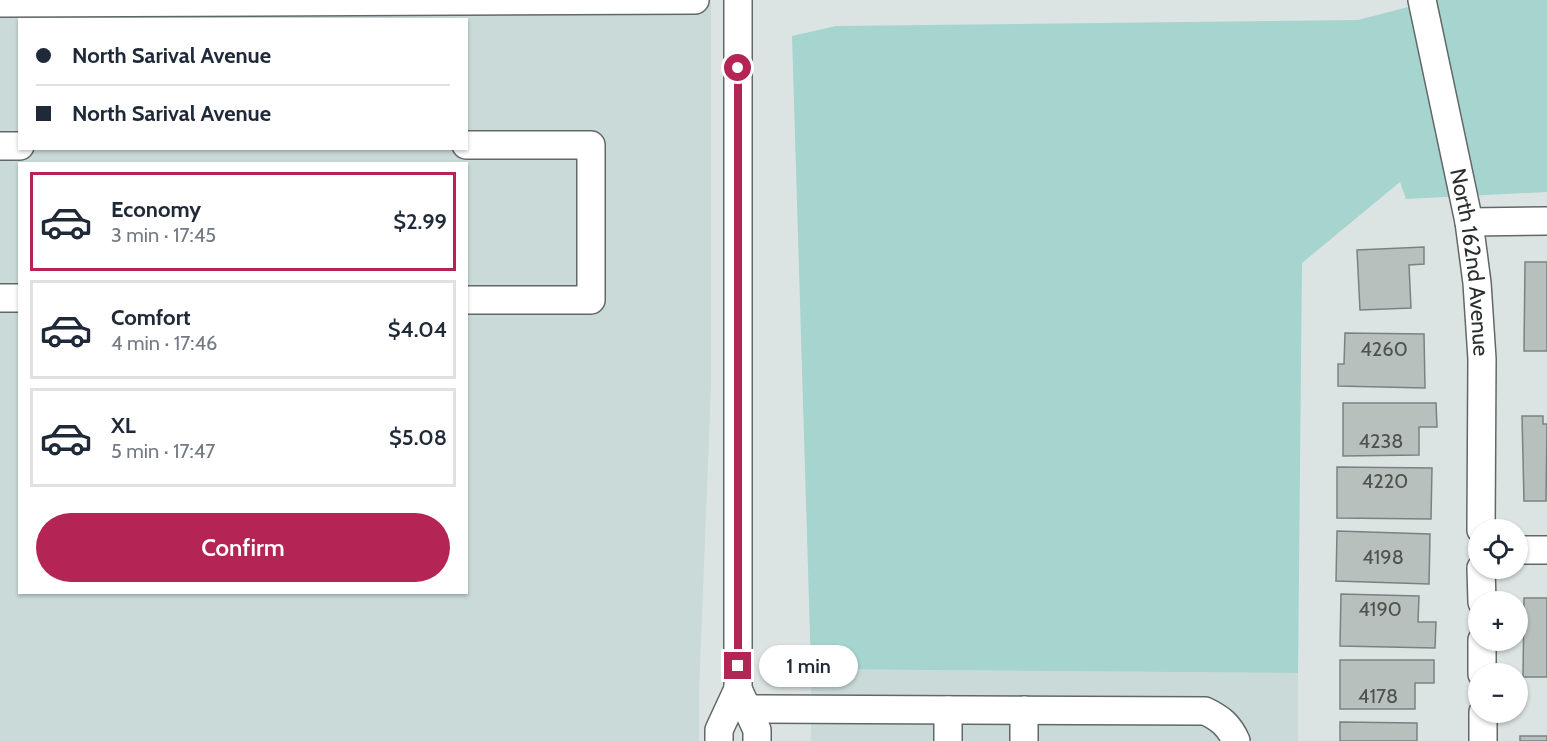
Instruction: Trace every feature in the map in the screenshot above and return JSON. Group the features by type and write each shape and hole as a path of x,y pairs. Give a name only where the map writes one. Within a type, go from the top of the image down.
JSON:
{"street":[{"path":"0,3 695,0"},
{"path":"738,0 743,699 757,730 757,741"},
{"name":"North 162nd Avenue","path":"1422,0 1469,222 1482,330 1481,519"},
{"path":"468,145 591,145 591,300 468,300"},
{"path":"0,146 18,146"},
{"path":"1469,222 1547,221"},
{"path":"0,298 18,298"},
{"path":"1528,550 1547,550"},
{"path":"743,699 948,710 1205,711 1219,717 1231,729 1236,741"},
{"path":"719,741 719,730 743,699"},
{"path":"948,710 948,741"},
{"path":"1024,710 1024,741"},
{"path":"1483,723 1483,741"}],"shaded area":[{"path":"0,0 711,0 711,386 699,741 0,741"},
{"path":"1435,0 1547,0 1547,192 1406,199 1400,182 1302,263 1298,673 811,669 792,36 836,26 1358,20"},
{"path":"811,669 1298,673 1298,741 811,741"}],"building":[{"path":"1424,247 1424,264 1409,265 1411,308 1360,310 1357,250"},
{"path":"1525,262 1547,262 1547,351 1524,351"},
{"path":"1345,333 1424,334 1425,388 1338,386 1338,364 1344,364"},
{"path":"1343,403 1436,403 1437,427 1419,427 1419,455 1343,456"},
{"path":"1522,416 1543,416 1543,424 1547,424 1546,501 1524,501"},
{"path":"1337,467 1432,468 1431,519 1337,518"},
{"path":"1337,531 1430,534 1429,584 1336,581"},
{"path":"1341,594 1419,596 1418,622 1436,622 1435,648 1340,646"},
{"path":"1528,598 1547,598 1547,677 1528,677 1528,663 1523,663 1523,651 1528,651"},
{"path":"1340,660 1434,660 1434,683 1415,683 1415,709 1340,709"},
{"path":"1340,722 1417,723 1417,741 1340,741"},
{"path":"1520,736 1547,736 1547,741 1520,741"}],"route":[{"path":"738,68 738,666"}]}
